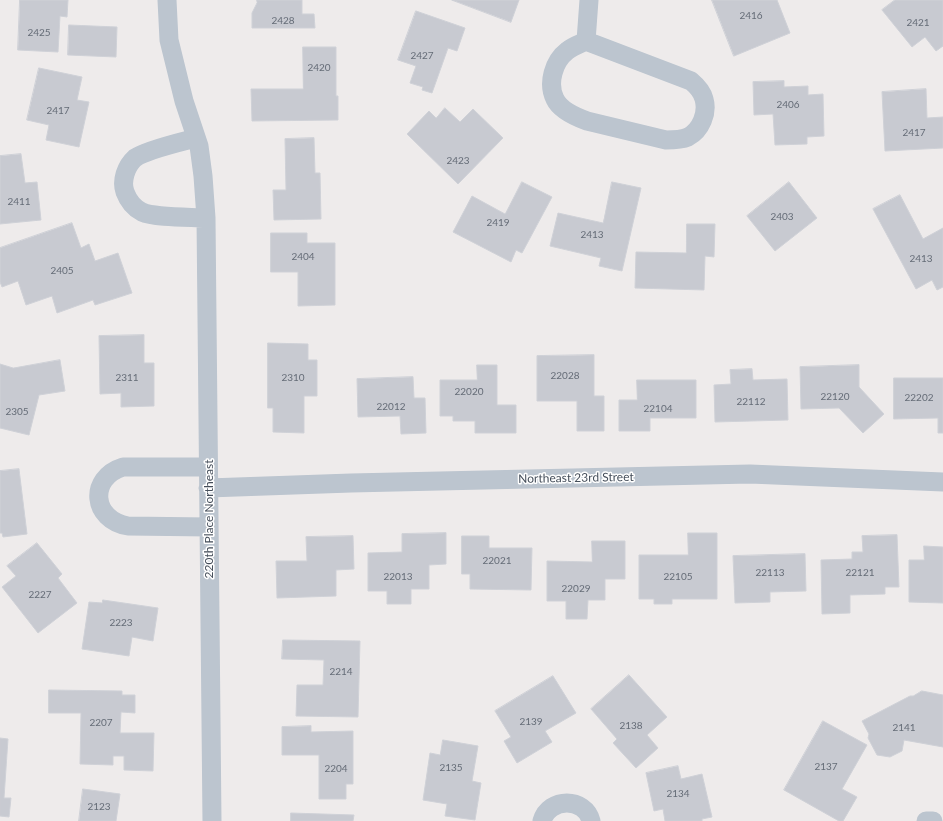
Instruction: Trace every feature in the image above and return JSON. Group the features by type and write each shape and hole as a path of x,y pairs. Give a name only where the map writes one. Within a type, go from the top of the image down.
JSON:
{"street":[{"name":"220th Place Northeast","path":"167,0 170,40 184,101 199,146 206,218 212,821"},
{"path":"586,41 589,0"},
{"path":"586,41 691,81 699,88 704,99 706,110 703,120 697,130 688,137 677,140 666,140 587,121 578,118 561,106 555,99 552,89 552,78 555,68 560,58 567,50 586,41"},
{"path":"196,138 144,153 135,159 128,167 124,177 124,188 127,198 133,206 142,212 151,215 206,218"},
{"path":"208,467 123,467 114,470 102,483 99,492 99,501 103,511 109,519 118,524 128,526 209,527"},
{"name":"Northeast 23rd Street","path":"208,488 351,483 750,474 943,482"},
{"path":"542,821 548,810 567,802 577,805 585,810 591,821"},
{"path":"926,821 933,821"}],"building":[{"path":"20,0 68,0 67,17 60,16 58,52 18,50"},
{"path":"257,0 302,0 302,14 314,14 315,28 252,28 252,13"},
{"path":"452,0 519,0 511,22"},
{"path":"712,0 777,0 790,33 734,56"},
{"path":"895,0 943,0 943,46 936,51 925,37 912,47 882,10"},
{"path":"416,11 465,28 457,51 448,48 432,93 422,90 423,87 410,83 416,66 398,60"},
{"path":"69,25 117,27 116,57 68,55"},
{"path":"303,47 336,47 336,96 338,96 338,120 252,121 251,89 303,89"},
{"path":"39,68 82,77 77,100 89,102 79,147 46,140 49,125 27,120"},
{"path":"784,81 784,87 808,86 808,95 823,94 824,136 807,137 807,144 775,145 773,114 754,115 753,82"},
{"path":"926,89 927,118 943,117 943,148 885,151 882,92"},
{"path":"445,108 460,122 473,109 503,138 458,184 407,134 429,111 436,118"},
{"path":"314,138 315,173 320,173 321,219 274,220 273,190 286,190 285,139"},
{"path":"21,154 25,183 37,182 41,220 0,224 0,156"},
{"path":"522,182 552,197 522,253 516,250 511,262 453,232 472,196 505,214"},
{"path":"612,182 641,188 622,271 599,266 601,258 550,246 558,213 603,223"},
{"path":"789,182 817,218 775,251 747,216"},
{"path":"900,195 923,239 943,228 943,287 937,290 932,280 916,289 873,209"},
{"path":"72,223 81,248 89,244 95,261 118,253 132,293 95,305 93,300 57,313 52,296 26,305 18,281 2,287 0,282 0,248"},
{"path":"687,224 715,224 714,257 705,256 704,290 635,288 636,252 686,253"},
{"path":"271,233 307,233 307,243 335,243 335,305 298,306 298,272 271,272"},
{"path":"144,335 144,363 154,363 154,406 121,407 121,393 100,394 99,336"},
{"path":"268,343 308,344 308,360 317,360 317,396 304,396 304,433 273,432 273,408 268,408"},
{"path":"594,355 594,396 604,396 604,431 577,431 577,401 537,401 537,356"},
{"path":"60,360 65,391 39,395 29,435 0,428 0,364 13,368"},
{"path":"477,365 497,365 497,405 516,405 516,433 475,433 475,421 453,421 453,416 440,416 440,380 477,380"},
{"path":"859,365 859,387 884,414 863,433 839,408 801,409 800,367"},
{"path":"752,369 753,380 787,379 788,420 715,422 714,385 731,384 730,370"},
{"path":"413,377 414,398 425,398 426,433 401,434 400,416 358,417 357,379"},
{"path":"894,378 943,378 943,433 938,433 938,418 894,419"},
{"path":"637,380 696,380 696,418 650,418 650,431 619,431 619,400 637,400"},
{"path":"19,469 27,534 3,537 2,533 0,533 0,471"},
{"path":"446,533 446,564 429,565 429,589 411,589 411,604 387,604 387,591 368,591 368,553 402,552 402,534"},
{"path":"688,533 717,533 717,599 672,599 672,604 654,604 654,599 639,599 639,555 688,555"},
{"path":"897,535 899,587 885,587 885,594 850,595 850,613 822,614 821,560 852,559 852,552 863,552 862,536"},
{"path":"353,536 354,569 336,570 336,596 277,598 276,561 307,561 306,537"},
{"path":"462,536 489,536 489,548 532,548 531,590 470,589 470,574 462,574"},
{"path":"592,541 625,541 625,579 605,579 605,600 588,600 587,619 566,619 566,601 547,601 547,561 592,562"},
{"path":"37,543 62,574 58,578 77,603 38,633 2,587 16,576 7,566"},
{"path":"924,546 943,547 943,603 909,602 909,560 924,560"},
{"path":"805,554 806,591 770,592 770,602 735,603 733,556"},
{"path":"103,600 158,608 153,641 132,637 129,656 82,649 89,602 102,603"},
{"path":"283,640 360,641 358,717 296,716 297,685 323,685 324,660 282,659"},
{"path":"629,675 667,717 647,735 658,748 636,768 613,743 617,739 591,709"},
{"path":"553,676 576,713 545,731 552,742 517,763 504,741 511,737 495,711"},
{"path":"49,690 122,691 122,695 135,695 135,713 121,712 120,733 154,733 153,771 124,770 124,756 113,756 113,765 80,764 81,713 49,713"},
{"path":"922,691 943,695 943,747 904,740 902,751 890,757 877,755 868,738 869,734 862,721"},
{"path":"823,721 867,745 842,789 857,797 843,821 839,821 784,790"},
{"path":"311,726 311,732 353,731 353,784 346,784 346,799 319,799 319,755 282,755 282,727"},
{"path":"0,738 8,739 4,798 11,798 9,817 0,816"},
{"path":"443,740 478,746 472,781 481,783 475,820 445,816 447,804 423,800 430,753 440,755"},
{"path":"678,766 681,779 702,774 712,817 702,819 702,821 665,821 663,809 654,811 646,773"},
{"path":"83,789 120,794 116,821 79,821"},
{"path":"291,813 354,815 353,821 291,821"}]}
